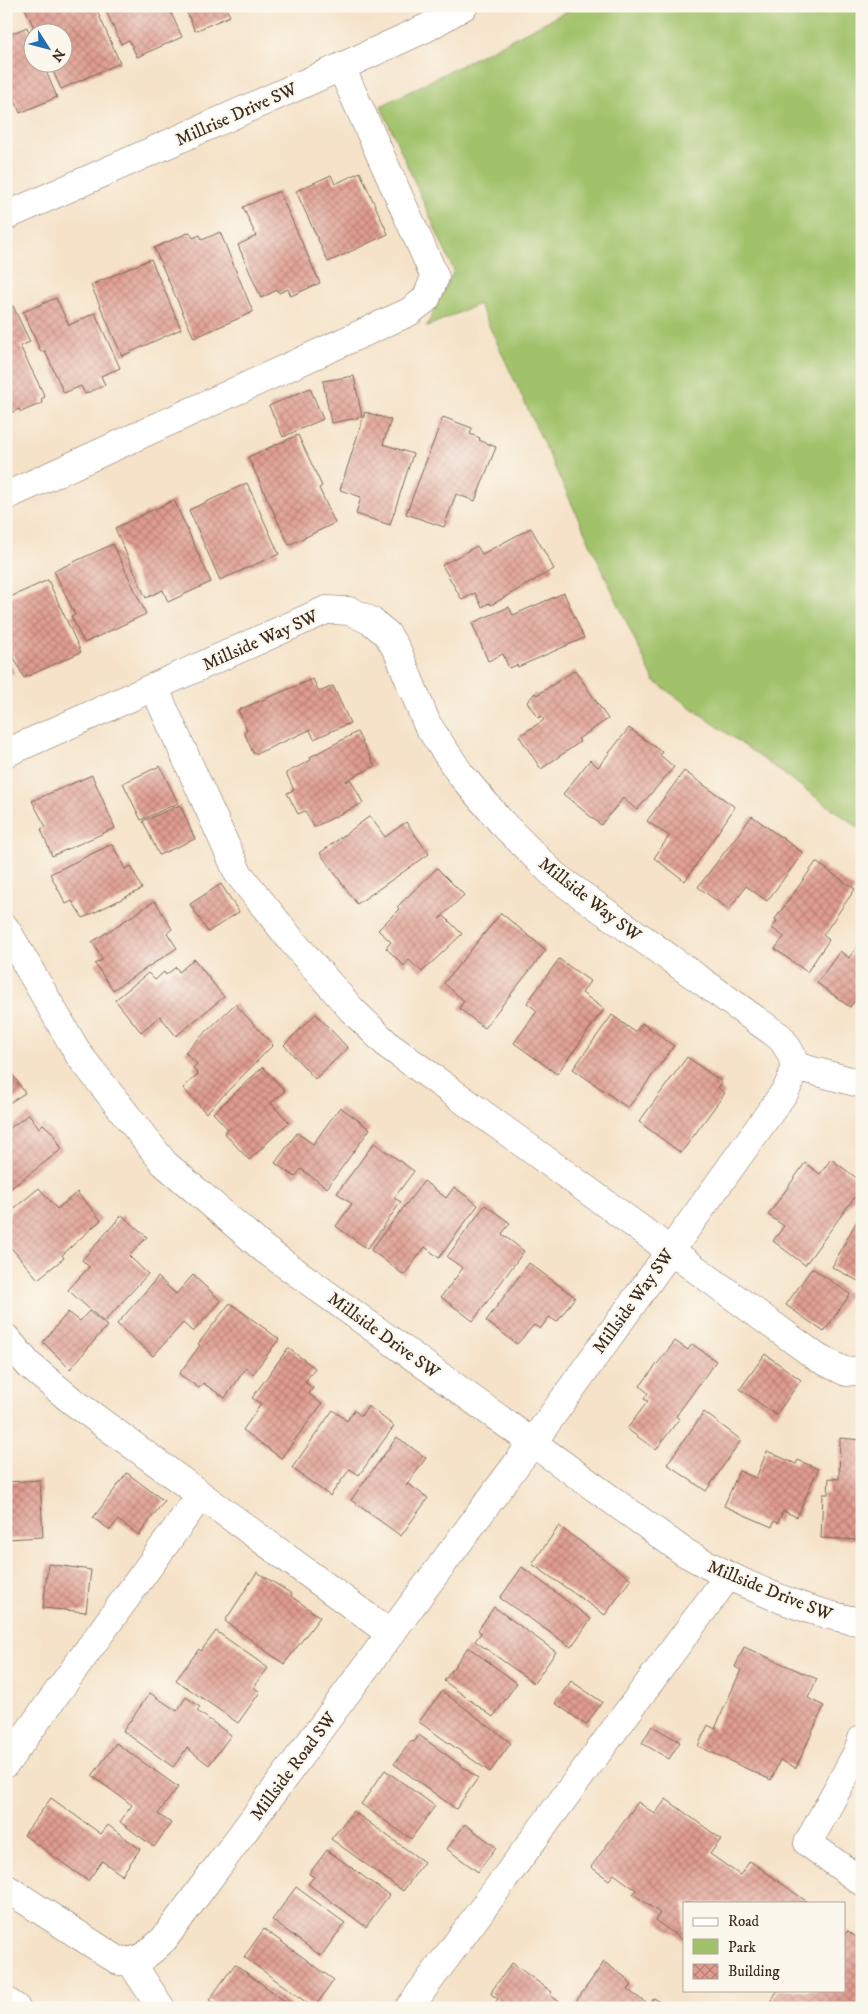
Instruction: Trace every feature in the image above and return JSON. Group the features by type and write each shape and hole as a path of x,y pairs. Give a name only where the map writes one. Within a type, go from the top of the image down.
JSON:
{"street":[{"name":"Millrise Drive SW","path":"6,216 341,67 426,28 464,6"},
{"path":"6,496 409,312 426,299 435,277 341,67"},
{"name":"Millside Way SW","path":"6,754 326,610 350,611 371,621 387,634 398,652 427,724 461,775 502,823 555,876 780,1037 792,1053 795,1066 786,1090 533,1442"},
{"path":"154,687 238,873 292,941 352,1010 389,1046 818,1358 846,1372 862,1370"},
{"name":"Millside Drive SW","path":"6,929 79,1055 164,1163 264,1249 684,1552 728,1576 840,1619 862,1622"},
{"path":"795,1066 862,1084"},
{"path":"6,1338 29,1365 71,1400 391,1634"},
{"name":"Millside Road SW","path":"132,1962 146,1956 164,1939 533,1442"},
{"path":"6,1763 200,1496"},
{"path":"409,2008 728,1576"},
{"path":"862,1739 857,1753 808,1843 862,1882"},
{"path":"6,1888 109,1956 132,1962 161,2008"},
{"path":"6,2001 16,2008"}],"green space":[{"path":"577,6 862,6 862,830 654,681 479,304 426,327 454,271 381,106"}],"building":[{"path":"24,6 95,6 120,63 61,89 53,72 72,72 72,22 31,22"},
{"path":"104,6 168,6 182,37 137,57 129,40 121,44"},
{"path":"184,6 225,6 230,16 195,31"},
{"path":"22,29 22,72 46,72 57,97 20,113 14,97 6,100 6,36"},
{"path":"360,172 388,234 328,262 296,191 331,175 335,184"},
{"path":"279,191 320,283 291,296 288,289 279,293 277,290 261,298 238,245 256,236 243,207"},
{"path":"190,232 193,238 200,235 202,240 220,232 253,312 194,338 154,248"},
{"path":"151,259 181,329 122,356 91,285"},
{"path":"56,298 69,325 95,313 120,368 101,376 105,385 85,394 81,386 64,393 45,351 41,352 23,312"},
{"path":"13,306 30,342 20,346 45,397 41,399 42,403 21,412 19,409 6,415 6,310"},
{"path":"354,376 362,417 331,423 323,381"},
{"path":"310,388 323,419 283,437 269,406"},
{"path":"365,412 391,420 383,444 413,454 390,525 356,514 361,497 340,490"},
{"path":"443,417 472,428 470,434 496,447 475,501 456,494 444,527 406,514"},
{"path":"298,435 322,486 319,488 335,523 289,545 248,457"},
{"path":"247,483 279,554 220,580 189,510"},
{"path":"174,500 211,582 168,602 163,590 146,598 115,528"},
{"path":"531,528 554,569 491,605 489,603 482,607 475,593 462,600 442,565 477,546 482,554"},
{"path":"113,544 146,614 84,643 71,616 75,615 54,571"},
{"path":"48,580 81,652 24,678 6,641 6,599"},
{"path":"564,593 584,638 518,667 517,665 509,668 503,654 488,661 472,623 509,607 513,615"},
{"path":"6,655 14,673 6,676"},
{"path":"575,670 608,719 578,739 580,742 541,769 519,736 544,720 541,716 538,718 527,702 535,693 537,695"},
{"path":"313,679 319,692 333,686 350,723 314,739 310,730 258,753 253,753 244,732 247,730 238,710"},
{"path":"629,728 662,752 660,755 674,767 637,810 623,798 601,825 563,794 590,760 598,767"},
{"path":"357,732 375,766 345,781 351,780 363,803 314,827 305,811 298,814 287,793 294,790 286,773 311,760 310,757"},
{"path":"160,766 178,803 141,820 123,783"},
{"path":"684,771 735,807 685,881 654,858 669,836 647,821"},
{"path":"92,775 115,828 52,856 41,829 46,827 32,801"},
{"path":"180,805 195,839 159,855 143,821"},
{"path":"370,816 385,837 406,822 429,854 357,904 320,853"},
{"path":"752,816 803,853 767,901 746,886 729,910 698,887"},
{"path":"112,844 125,869 131,866 142,889 83,918 72,901 66,904 50,874"},
{"path":"816,862 855,889 823,935 829,940 807,972 775,949 784,937 772,928 777,921 775,919"},
{"path":"437,868 464,895 439,919 444,916 462,934 422,972 409,960 404,966 386,948 391,942 378,930 399,909 397,907"},
{"path":"221,884 239,912 208,932 190,904"},
{"path":"155,901 172,929 167,933 177,948 113,990 95,964 103,959 92,942"},
{"path":"501,913 546,950 484,1028 459,1008 464,1001 444,983"},
{"path":"862,940 862,997 859,995 850,1007 817,983 840,951 849,958"},
{"path":"194,959 224,997 176,1036 160,1016 141,1032 115,1000 148,973 155,980 164,972 166,975 176,967 179,972"},
{"path":"559,959 590,981 582,993 604,1009 557,1074 514,1043 537,1011 527,1003"},
{"path":"235,1004 273,1045 206,1113 183,1088 198,1074 193,1068 197,1064 185,1052"},
{"path":"316,1014 348,1048 315,1079 284,1045"},
{"path":"612,1015 635,1032 642,1023 674,1046 628,1108 573,1069"},
{"path":"687,1057 722,1082 718,1088 725,1093 681,1153 639,1122"},
{"path":"6,1065 25,1093 6,1105"},
{"path":"263,1067 285,1091 271,1103 289,1122 249,1160 224,1133 228,1129 213,1113"},
{"path":"340,1107 370,1129 327,1188 301,1169 295,1177 275,1163 297,1133 313,1144"},
{"path":"29,1114 39,1128 43,1124 52,1132 62,1149 6,1192 6,1131"},
{"path":"374,1143 414,1171 394,1198 401,1202 367,1249 336,1226 352,1204 337,1193"},
{"path":"831,1159 862,1182 862,1187 805,1265 773,1241 784,1226 768,1215 805,1163 820,1174"},
{"path":"424,1181 446,1198 454,1187 478,1205 439,1258 425,1247 404,1275 371,1250"},
{"path":"39,1188 57,1209 77,1192 101,1220 62,1255 64,1258 38,1279 6,1242 6,1215"},
{"path":"485,1205 510,1223 502,1234 524,1251 473,1321 441,1297 463,1268 447,1257"},
{"path":"862,1211 862,1283 832,1267"},
{"path":"122,1215 147,1237 129,1256 148,1274 104,1322 68,1290 89,1267 82,1260"},
{"path":"529,1263 575,1297 557,1322 549,1317 540,1329 534,1325 517,1344 486,1321"},
{"path":"812,1268 850,1294 824,1332 786,1305"},
{"path":"193,1275 221,1301 193,1332 183,1323 153,1356 117,1324 158,1277 176,1294"},
{"path":"230,1303 279,1339 253,1374 246,1368 225,1398 203,1383 199,1388 179,1374 200,1345 198,1344"},
{"path":"89,1311 107,1326 70,1369 43,1342 68,1312 80,1321"},
{"path":"675,1341 688,1350 692,1344 716,1361 676,1416 679,1419 656,1450 627,1429 648,1401 644,1399 648,1393 640,1386"},
{"path":"288,1348 315,1368 305,1382 313,1388 309,1394 322,1404 281,1458 243,1430 261,1404 252,1398"},
{"path":"765,1354 801,1380 776,1415 740,1389"},
{"path":"368,1406 394,1426 359,1475 350,1469 330,1496 292,1468 333,1410 347,1421 354,1410 361,1416"},
{"path":"704,1412 741,1440 706,1491 667,1464"},
{"path":"397,1437 426,1458 406,1486 408,1484 428,1498 401,1536 351,1500"},
{"path":"840,1438 862,1440 861,1540 821,1538 823,1494 828,1494 829,1478 839,1479"},
{"path":"767,1451 796,1464 798,1460 818,1469 797,1517 783,1511 778,1523 774,1521 772,1527 724,1506 739,1471 756,1478"},
{"path":"127,1473 164,1501 139,1535 118,1520 110,1530 93,1518"},
{"path":"40,1480 43,1537 6,1539 6,1482"},
{"path":"559,1526 631,1579 605,1615 532,1564"},
{"path":"48,1564 91,1570 86,1612 43,1608"},
{"path":"522,1567 591,1619 571,1647 500,1598"},
{"path":"257,1572 292,1594 291,1596 320,1617 284,1664 225,1621"},
{"path":"494,1607 556,1652 534,1683 475,1641 481,1633 478,1630"},
{"path":"216,1631 268,1668 254,1687 260,1692 238,1723 176,1680 199,1649 201,1651"},
{"path":"468,1647 517,1683 493,1717 444,1681"},
{"path":"744,1647 817,1679 808,1698 824,1706 796,1768 780,1760 771,1780 698,1746 708,1725 715,1729 741,1670 735,1667"},
{"path":"571,1681 602,1702 586,1725 555,1703"},
{"path":"442,1691 511,1743 490,1772 419,1722"},
{"path":"150,1693 177,1711 186,1697 200,1707 197,1711 231,1735 209,1765 187,1748 173,1767 123,1731"},
{"path":"652,1726 680,1742 669,1759 642,1743"},
{"path":"419,1735 478,1778 456,1809 394,1764 411,1741 414,1742"},
{"path":"116,1743 178,1787 158,1814 171,1823 154,1847 120,1822 132,1805 92,1776"},
{"path":"385,1770 435,1806 411,1839 361,1804"},
{"path":"51,1798 101,1834 108,1825 140,1849 122,1875 102,1861 88,1881 24,1835"},
{"path":"666,1799 721,1839 710,1854 740,1875 750,1861 806,1901 683,1902 683,1940 655,1920 660,1913 633,1894 636,1890 614,1874 609,1880 591,1867 638,1802 655,1814"},
{"path":"353,1811 424,1862 403,1891 331,1839"},
{"path":"465,1824 496,1847 478,1872 447,1849"},
{"path":"327,1850 389,1895 366,1927 308,1884 314,1877 309,1874"},
{"path":"296,1887 345,1923 321,1956 272,1920"},
{"path":"264,1929 334,1980 314,2008 244,1957"},
{"path":"848,1931 862,1941 862,2008 776,2008 769,2003 777,1992 846,1992 846,1933"},
{"path":"604,1962 629,1980 628,1982 632,1985 628,1990 649,2005 654,1998 668,2008 574,2008 577,2004 575,2003"},
{"path":"512,1963 552,1992 550,1995 561,2003 558,2008 492,2008 498,1999 491,1994 493,1989"},
{"path":"235,1964 294,2008 220,2008 209,2000"}]}
